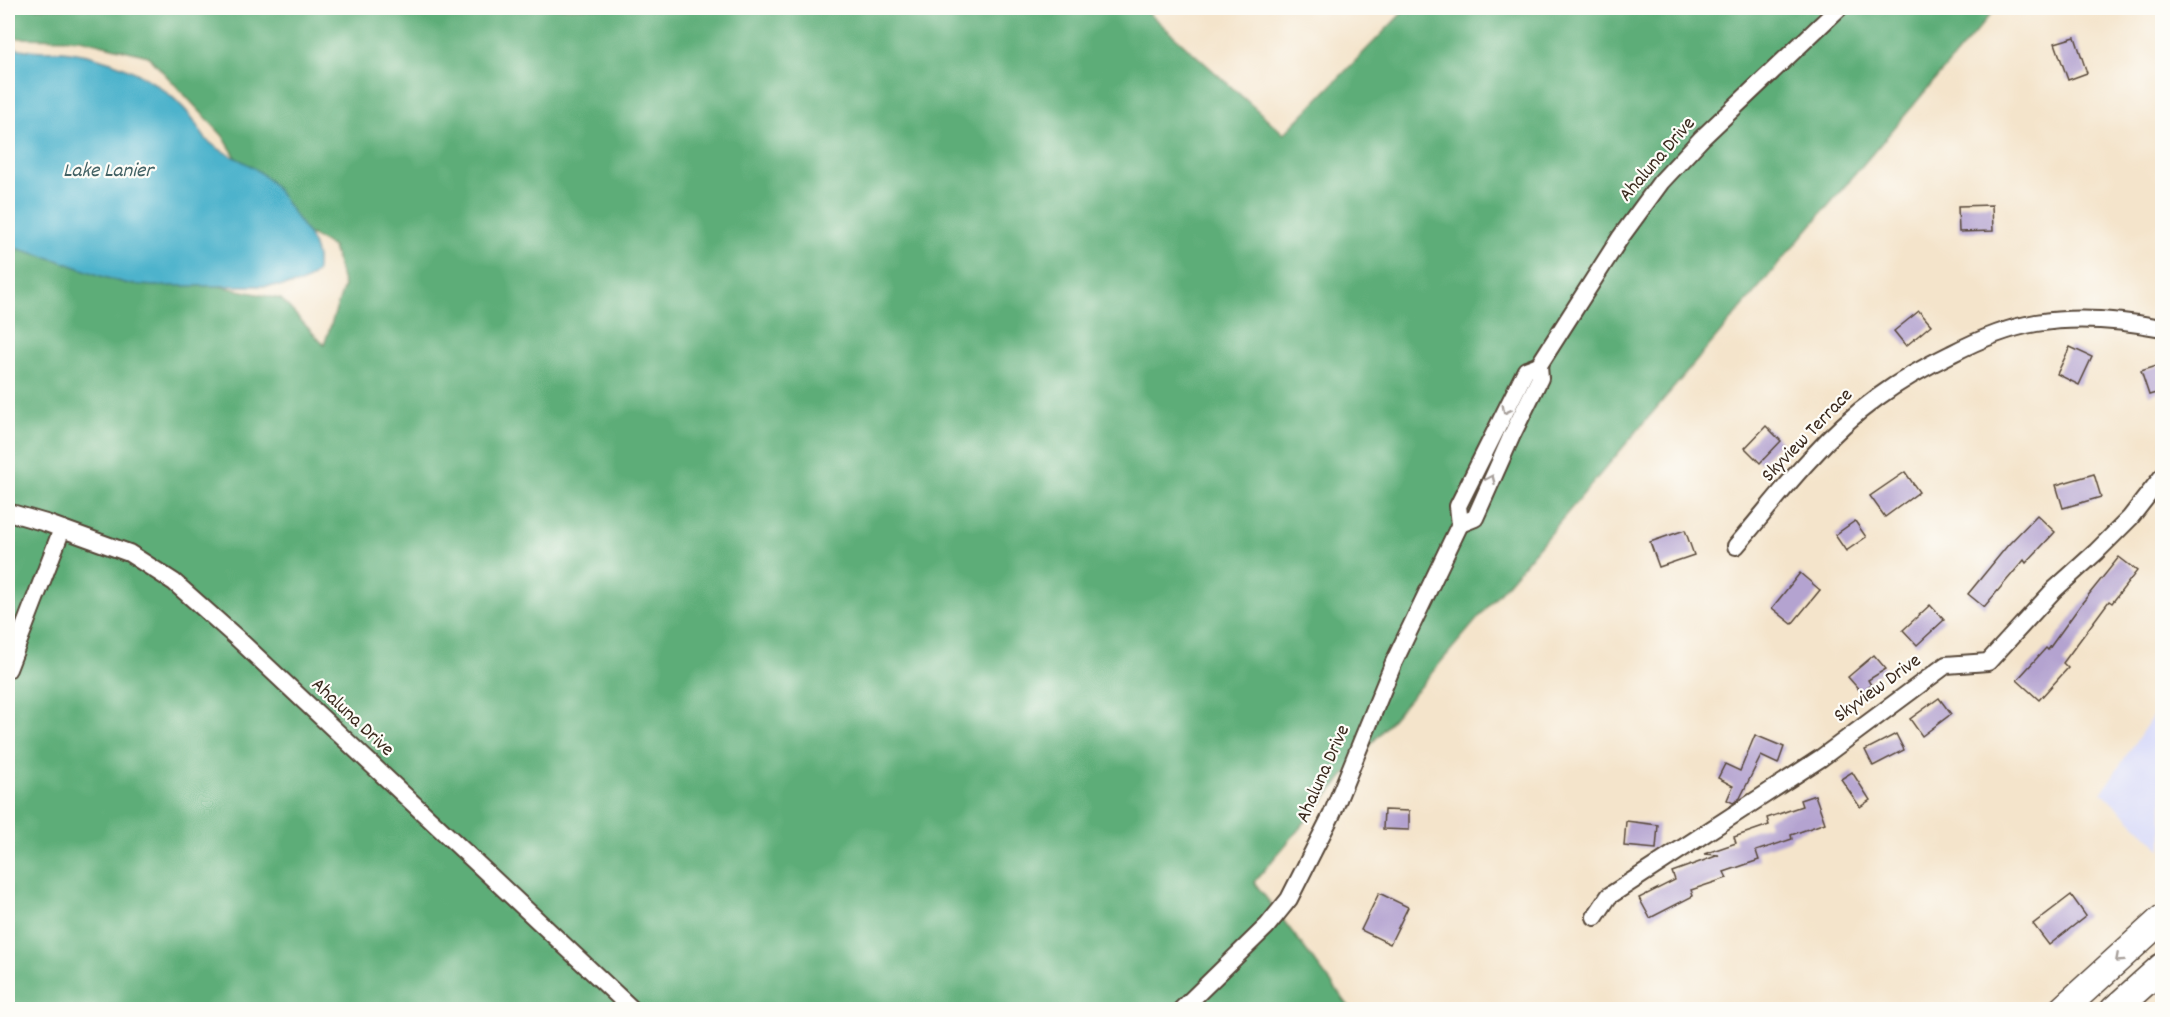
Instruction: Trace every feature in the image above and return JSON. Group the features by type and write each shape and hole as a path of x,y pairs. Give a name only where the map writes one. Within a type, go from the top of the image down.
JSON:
{"main road":[{"path":"2062,1010 2163,919"},
{"path":"2114,1010 2163,967"}],"street":[{"name":"Ahaluna Drive","path":"1181,1010 1267,926 1289,899 1332,814 1394,662 1460,524 1475,518 1540,378 1539,365 1620,238 1661,182 1702,138 1839,8"},
{"name":"Skyview Terrace","path":"1736,546 1813,456 1843,425 1890,388 1927,365 1981,339 2036,323 2068,319 2098,319 2163,328"},
{"name":"Skyview Drive","path":"1595,917 1609,896 1821,758 1947,665 1988,662 2054,590 2130,518 2163,477"},
{"name":"Ahaluna Drive","path":"8,512 129,554 174,582 633,1010"},
{"path":"8,669 62,529"}],"shaded area":[{"path":"2162,702 2162,850 2102,792"}],"green space":[{"path":"8,8 1143,8 1284,134 1407,8 1996,8 1254,882 1351,1009 8,1009 8,242 281,299 324,345 344,286 333,247 268,211 223,136 148,56 80,39 8,38"}],"water":[{"name":"Lake Lanier","path":"8,46 93,57 123,66 156,84 185,109 208,141 251,166 273,185 311,240 317,255 317,271 301,283 282,286 128,284 8,246"}],"building":[{"path":"2075,37 2087,73 2068,80 2055,43"},
{"path":"1992,205 1993,231 1959,232 1958,206"},
{"path":"1919,311 1931,325 1906,346 1894,331"},
{"path":"2070,347 2092,357 2079,385 2057,374"},
{"path":"2163,364 2163,391 2149,395 2141,371"},
{"path":"1766,426 1781,441 1760,463 1745,448"},
{"path":"1905,472 1919,492 1885,517 1870,496"},
{"path":"2094,474 2101,497 2063,508 2056,485"},
{"path":"2037,515 2055,532 2026,563 2024,560 1984,607 1968,594 2008,545"},
{"path":"1855,521 1866,537 1846,551 1835,535"},
{"path":"1685,530 1694,555 1659,567 1650,542"},
{"path":"2119,557 2137,571 2112,603 2109,601 2063,663 2068,668 2039,700 2017,680 2046,648 2048,650"},
{"path":"1800,573 1820,590 1792,624 1772,608"},
{"path":"1930,605 1944,620 1917,645 1903,630"},
{"path":"1874,655 1886,669 1868,680 1871,685 1862,693 1848,677"},
{"path":"1939,698 1951,714 1922,736 1910,719"},
{"path":"1896,734 1904,750 1873,766 1865,750"},
{"path":"1755,735 1784,747 1778,764 1761,756 1740,798 1733,803 1727,800 1733,786 1718,778 1725,764 1740,771"},
{"path":"1852,772 1870,800 1860,807 1841,779"},
{"path":"1815,795 1825,823 1791,835 1792,839 1756,851 1759,860 1724,872 1727,878 1691,890 1693,896 1650,918 1639,898 1675,880 1672,872 1719,855 1704,854 1736,843 1734,837 1769,825 1767,818 1802,806 1800,800"},
{"path":"1384,810 1409,811 1409,830 1383,829"},
{"path":"1626,821 1658,825 1656,849 1624,846"},
{"path":"1379,893 1408,907 1390,944 1361,930"},
{"path":"2071,895 2086,916 2049,945 2033,924"}]}
